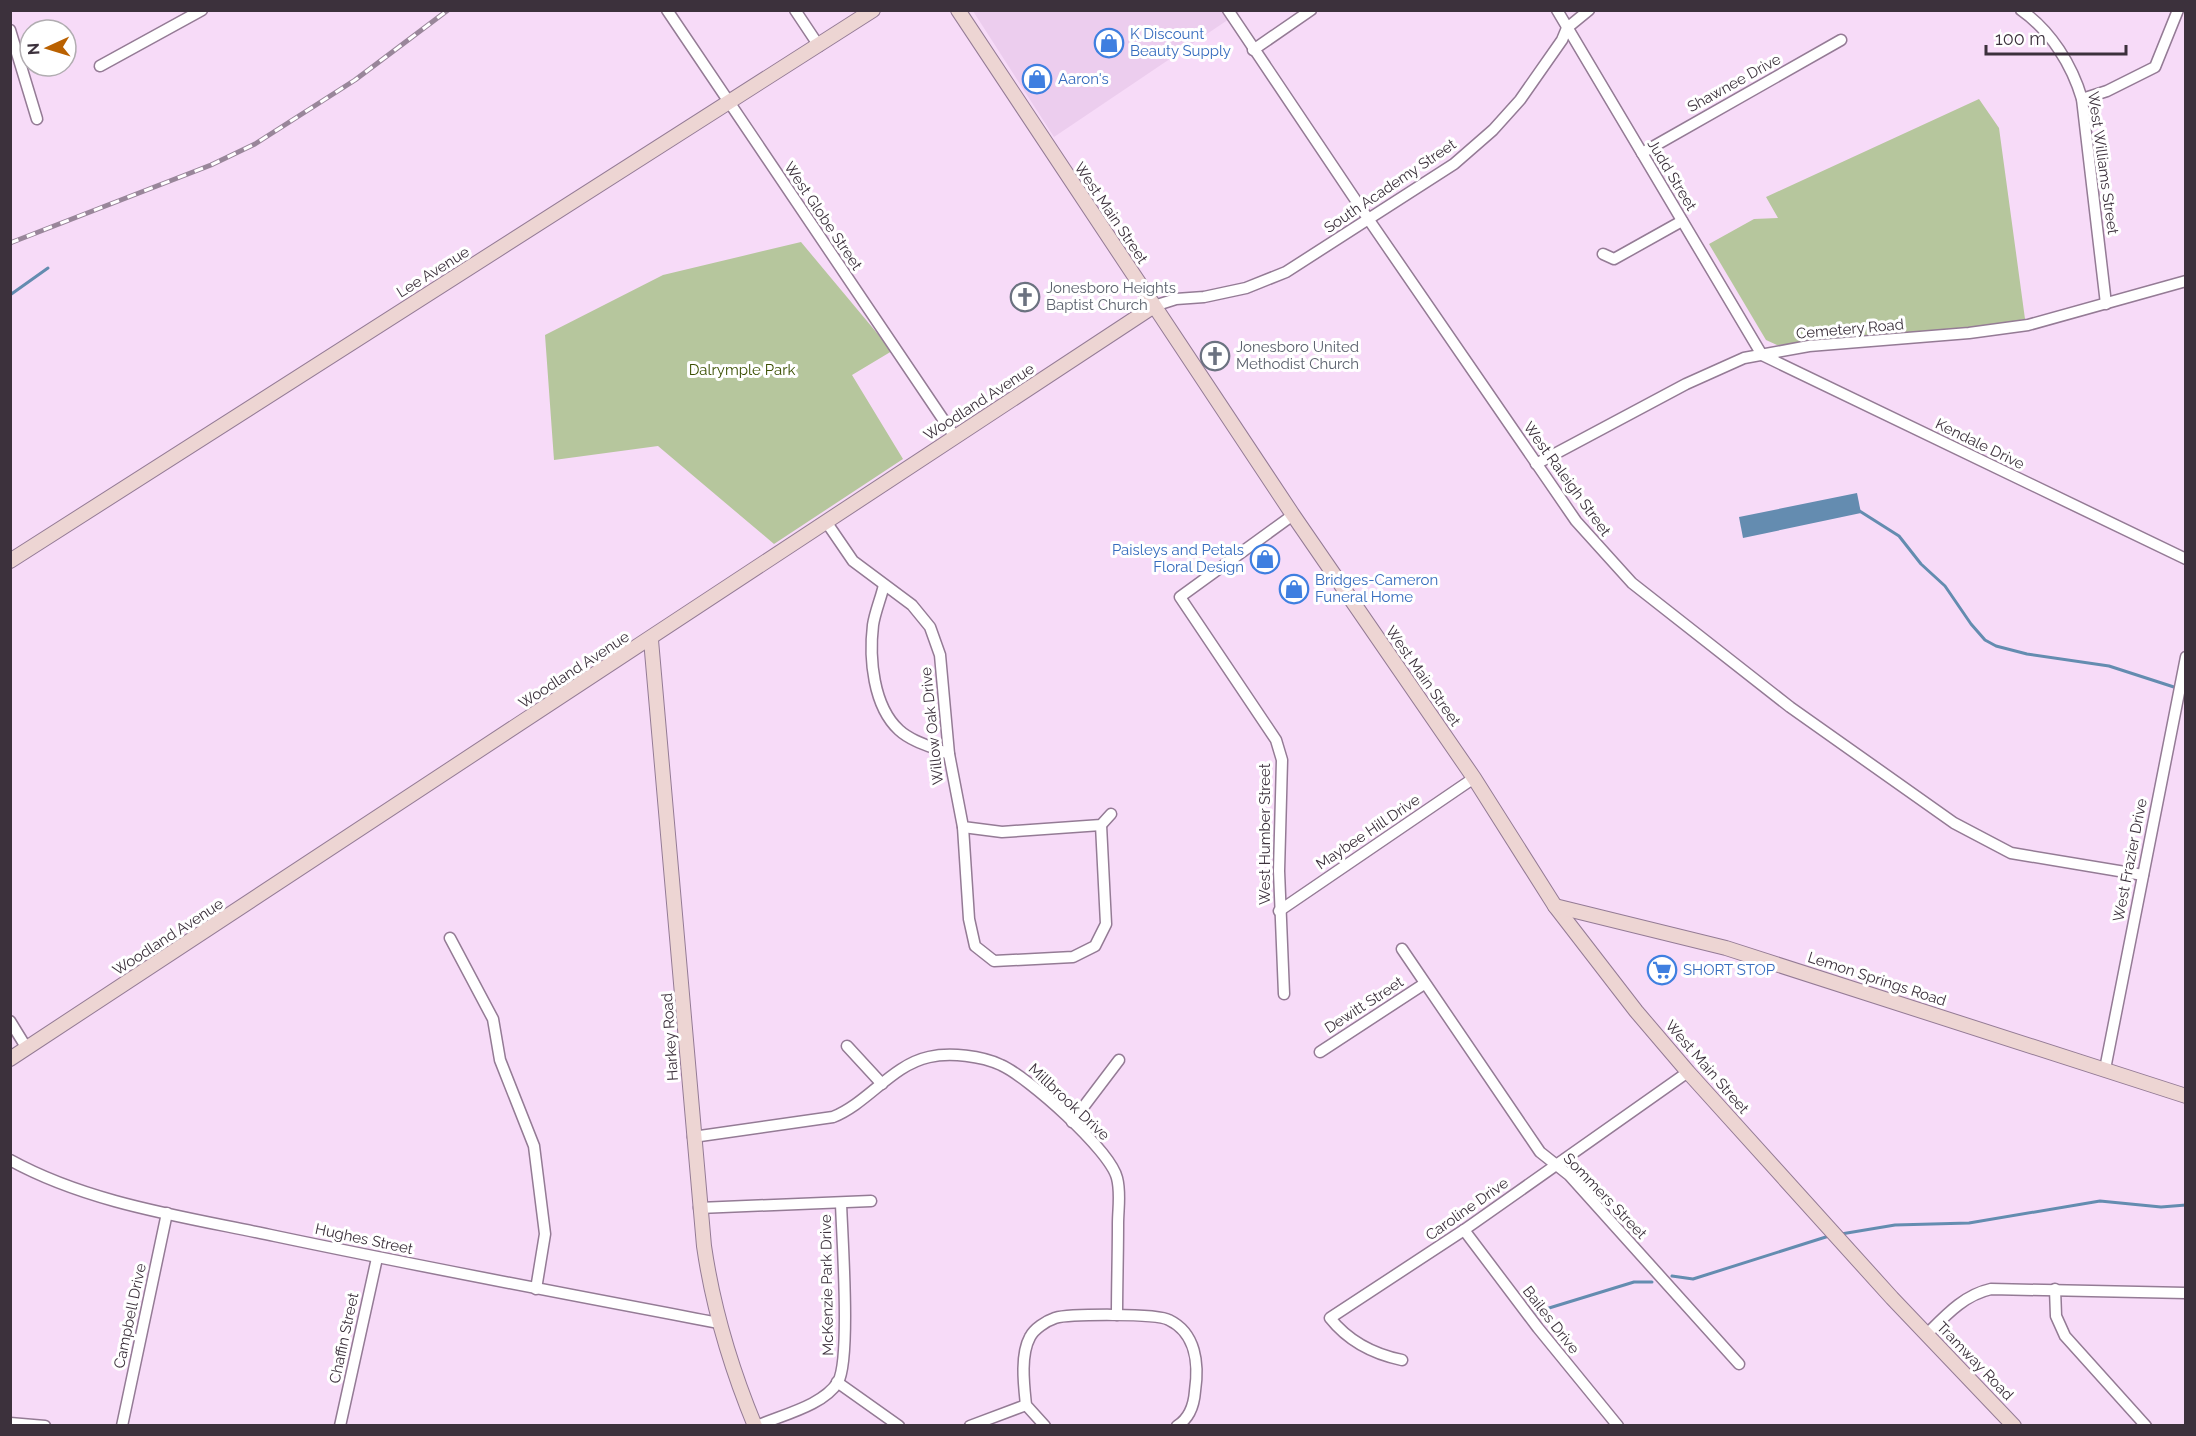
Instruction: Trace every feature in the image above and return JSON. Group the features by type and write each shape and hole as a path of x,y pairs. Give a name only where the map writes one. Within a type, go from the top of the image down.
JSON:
{"street":[{"path":"100,66 202,10"},
{"name":"West Globe Street","path":"667,10 955,437"},
{"path":"795,10 819,46"},
{"name":"Lee Avenue","path":"10,561 873,10"},
{"name":"West Main Street","path":"958,10 1293,515 1474,778 1556,906 1636,1011 1688,1072 1913,1320"},
{"name":"West Raleigh Street","path":"1228,10 1253,50 1576,521 1632,583 1799,714 1954,823 2011,853 2143,875"},
{"path":"1253,50 1311,10"},
{"name":"Judd Street","path":"1557,10 1762,355"},
{"name":"South Academy Street","path":"1154,306 1176,299 1204,297 1246,288 1283,274 1454,164 1493,130 1520,100 1562,40 1567,28 1589,10"},
{"name":"West Williams Street","path":"2021,10 2060,51 2077,82 2082,99 2106,303"},
{"path":"2082,99 2107,91 2155,67 2178,10"},
{"path":"10,30 37,119"},
{"name":"Shawnee Drive","path":"1642,153 1842,40"},
{"path":"1603,254 1614,259 1683,221"},
{"name":"Cemetery Road","path":"1536,464 1717,369 1744,358 1809,346 1969,333 2028,325 2186,281"},
{"name":"Woodland Avenue","path":"10,1059 651,640 1154,306"},
{"name":"Kendale Drive","path":"1762,355 2186,559"},
{"name":"West Humber Street","path":"1284,994 1280,911 1282,760 1276,740 1180,597 1293,515"},
{"name":"Willow Oak Drive","path":"827,522 853,561 912,605 930,627 940,656 949,754 963,827 969,919 975,946 994,961 1072,957 1095,946 1106,924 1101,825"},
{"path":"884,585 873,625 878,695 889,718 900,730 918,742 949,754"},
{"name":"Harkey Road","path":"651,640 682,983 699,1208 708,1274 719,1323 739,1387 756,1425"},
{"name":"West Frazier Drive","path":"2105,1069 2186,657"},
{"name":"Maybee Hill Drive","path":"1280,911 1474,778"},
{"path":"963,827 1002,832 1101,825 1111,814"},
{"name":"Lemon Springs Road","path":"1556,906 1726,948 2186,1096"},
{"path":"450,938 493,1019 500,1059 534,1146 545,1234 536,1289"},
{"name":"Sommers Street","path":"1402,949 1540,1152 1569,1175 1739,1364"},
{"name":"Dewitt Street","path":"1320,1052 1424,984"},
{"path":"10,1021 26,1047"},
{"path":"847,1046 882,1084"},
{"name":"Millbrook Drive","path":"693,1137 833,1117 852,1109 882,1084 915,1062 927,1057 947,1055 985,1059 1019,1076 1072,1122 1106,1157 1117,1178 1117,1315"},
{"path":"1072,1122 1119,1060"},
{"name":"Caroline Drive","path":"1402,1360 1362,1346 1339,1329 1330,1318 1464,1230 1688,1072"},
{"name":"Hughes Street","path":"10,1160 62,1186 167,1213 377,1258 719,1323"},
{"name":"McKenzie Park Drive","path":"699,1208 871,1200"},
{"name":"McKenzie Park Drive","path":"837,1382 845,1346 841,1203"},
{"name":"Campbell Drive","path":"122,1425 167,1213"},
{"name":"Bailes Drive","path":"1464,1230 1538,1328 1618,1425"},
{"name":"Chaffin Street","path":"340,1425 377,1258"},
{"path":"1927,1334 1958,1304 1980,1292 2005,1288 2186,1293"},
{"path":"2055,1289 2056,1316 2065,1336 2146,1425"},
{"path":"1045,1425 1026,1405 1025,1356 1030,1337 1043,1324 1056,1318 1117,1315 1168,1319 1183,1331 1195,1348 1197,1384 1193,1408 1177,1425"},
{"name":"Tramway Road","path":"1913,1320 2014,1425"},
{"path":"756,1425 814,1402 837,1382 898,1425"},
{"path":"970,1425 1026,1405"},
{"path":"10,1423 45,1425"}],"shaded area":[{"path":"973,11 1241,11 1054,137"}],"green space":[{"path":"1979,99 1999,128 2025,319 1964,329 1902,335 1777,345 1766,340 1709,244 1754,219 1778,218 1766,197"},
{"name":"Dalrymple Park","path":"801,242 892,351 852,375 903,459 774,544 658,446 554,460 545,335 663,275"}],"water":[{"path":"1857,493 1861,513 1743,538 1739,517"}],"waterway":[{"path":"10,295 48,268"},
{"path":"1858,510 1899,536 1921,564 1945,586 1985,640 1996,646 2027,654 2109,666 2177,688"},
{"path":"1841,1234 1895,1225 1969,1223 2100,1201 2161,1207 2186,1205"},
{"path":"1672,1276 1693,1279 1829,1236"},
{"path":"1536,1312 1634,1282 1652,1282"}],"railway":[{"path":"10,243 211,165 255,144 355,80 448,10"}],"place":[{"name":"K Discount Beauty Supply","path":"1109,43"},
{"name":"Aaron's","path":"1037,79"},
{"name":"Jonesboro Heights Baptist Church","path":"1025,297"},
{"name":"Jonesboro United Methodist Church","path":"1215,356"},
{"name":"Paisleys and Petals Floral Design","path":"1265,559"},
{"name":"Bridges-Cameron Funeral Home","path":"1294,589"},
{"name":"SHORT STOP","path":"1662,970"}]}
